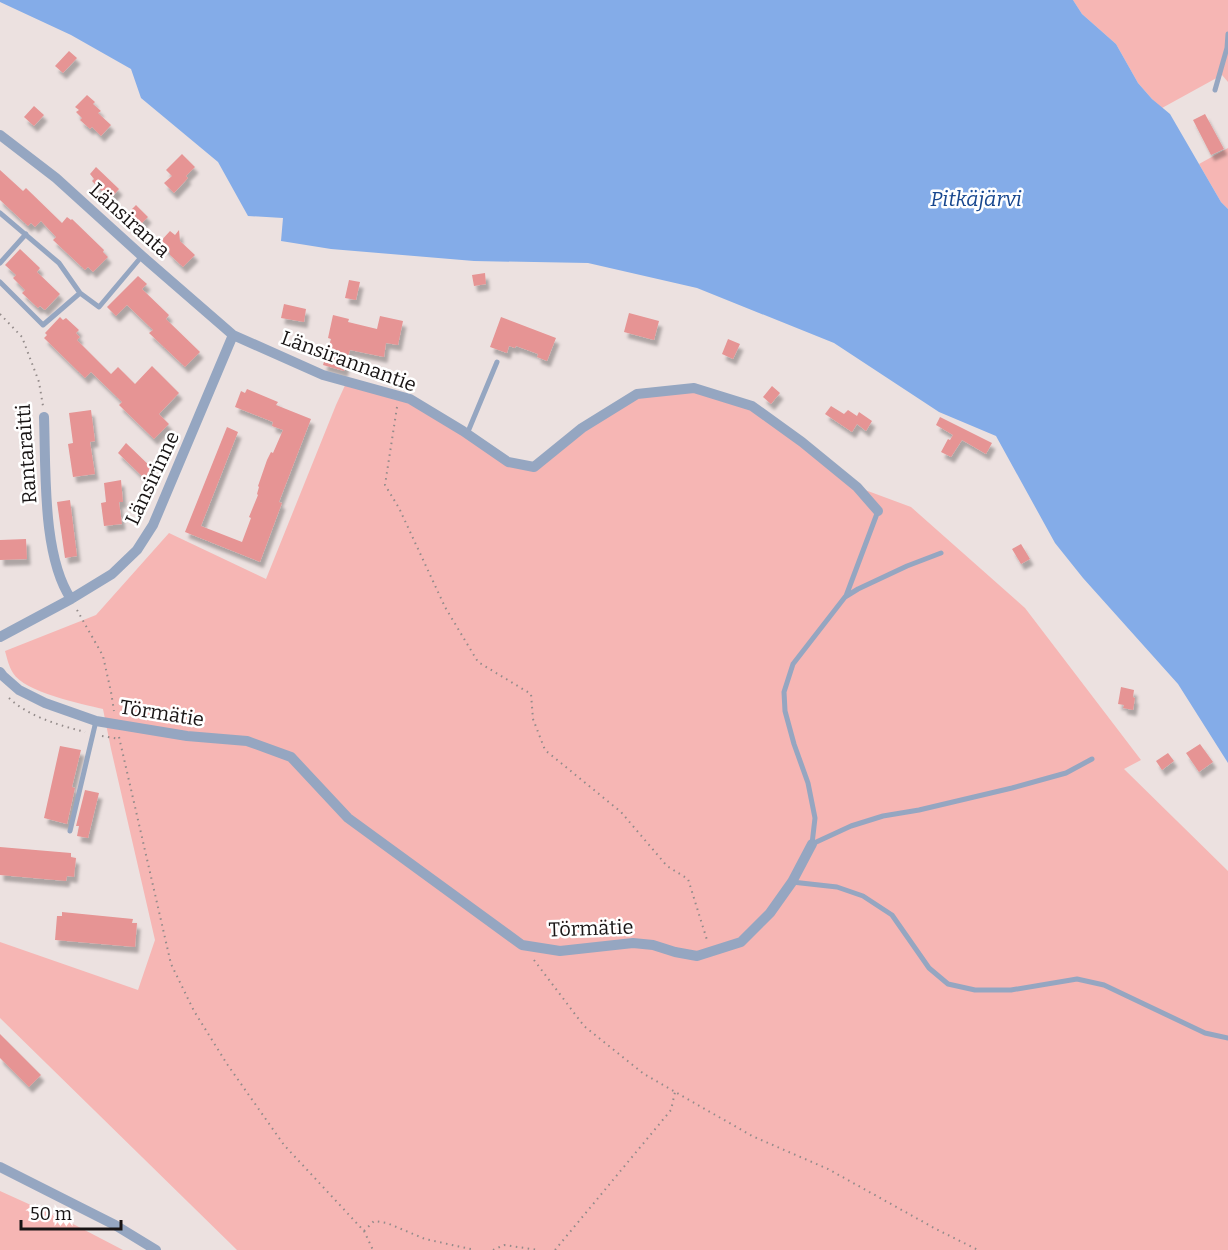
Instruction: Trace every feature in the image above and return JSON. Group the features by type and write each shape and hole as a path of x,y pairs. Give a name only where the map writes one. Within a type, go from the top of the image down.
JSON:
{"street":[{"name":"Länsiranta","path":"2,139 56,178 233,335"},
{"name":"Länsirannantie","path":"233,335 323,375 412,401 508,462 534,467 582,428 637,394 694,388 752,406 802,442 857,487 878,511"},
{"name":"Länsirinne","path":"0,637 112,574 137,550 153,525 233,335"},
{"name":"Rantaraitti","path":"44,417 48,519 56,563 71,599"},
{"name":"Törmätie","path":"0,672 19,690 45,703 96,721 187,736 247,741 291,757 348,818 522,945 560,951 633,943 653,945 697,956 741,942 770,913 792,882 813,844"},
{"path":"0,1167 115,1225 156,1250"}],"lane":[{"path":"1215,90 1227,48 1228,34"},
{"path":"0,213 59,262 80,293 99,307 142,256"},
{"path":"0,264 26,234"},
{"path":"0,282 43,325 80,293"},
{"path":"467,434 496,362"},
{"path":"813,844 815,818 813,806 808,783 784,711 784,692 793,664 845,597 878,511"},
{"path":"845,597 906,566 941,553"},
{"path":"70,831 96,721"},
{"path":"813,844 850,826 872,819 1012,788 1066,773 1092,759"},
{"path":"792,882 837,887 863,896 892,915 929,968 948,984 975,990 1011,990 1077,979 1104,985 1205,1033 1228,1038"}],"path":[{"name":"Rantaraitti","path":"0,314 22,337 39,382 44,417"},
{"path":"399,396 385,485 399,508 446,607 478,662 531,694 533,719 545,750 621,812 667,866 688,879 711,952"},
{"path":"71,599 103,656 116,724 171,963 194,1011 284,1145 364,1231 373,1250"},
{"path":"522,945 584,1026 644,1074 752,1136 828,1169 978,1250"},
{"path":"555,1250 671,1110 675,1092"},
{"path":"364,1231 374,1221 387,1223 425,1239 474,1250"},
{"path":"493,1250 504,1245 538,1250"}],"shaded area":[{"path":"1073,0 1228,0 1228,82 1222,75 1162,108 1138,83 1116,44 1082,14"},
{"path":"1228,148 1228,209 1221,202 1199,164"},
{"path":"347,381 399,396 508,462 534,467 637,394 694,388 752,406 857,487 911,507 1025,608 1141,760 1124,769 1228,871 1228,1250 237,1250 0,1018 0,942 138,990 155,940 103,709 54,696 29,686 13,673 5,651 96,615 169,533 266,579"},
{"path":"0,1191 75,1225 123,1250 0,1250"}],"water":[{"name":"Pitkäjärvi","path":"0,0 1073,0 1082,14 1116,44 1138,83 1170,114 1221,202 1228,209 1228,763 1178,684 1083,578 1055,543 996,436 939,412 834,343 697,288 588,263 474,261 331,249 281,241 283,218 248,216 218,162 141,98 131,69 71,35"}],"building":[{"path":"69,51 77,58 63,73 55,66"},
{"path":"87,95 101,111 98,113 111,125 101,136 80,120 82,118 76,112 79,110 75,107"},
{"path":"34,106 44,115 34,126 24,117"},
{"path":"1205,114 1224,149 1211,155 1193,120"},
{"path":"182,154 195,167 174,193 164,183 172,176 166,170"},
{"path":"96,167 119,189 112,197 108,193 106,195 92,181 94,179 90,174"},
{"path":"0,170 23,191 26,188 62,223 67,217 72,219 104,250 103,252 108,257 93,272 88,267 85,270 53,240 56,237 41,221 35,227 31,223 28,226 0,200"},
{"path":"136,205 148,217 139,226 127,214"},
{"path":"179,230 180,241 195,255 183,267 159,243 170,231 175,235"},
{"path":"20,249 40,268 37,272 60,294 45,310 40,306 38,308 22,293 25,290 13,278 16,275 5,265"},
{"path":"485,273 486,284 474,286 472,275"},
{"path":"138,276 147,284 142,289 169,315 166,319 200,352 185,367 149,333 153,330 127,305 116,316 107,307"},
{"path":"349,280 360,282 356,300 345,298"},
{"path":"284,304 306,309 304,322 281,318"},
{"path":"629,313 659,321 654,340 624,332"},
{"path":"333,315 349,319 348,322 377,329 380,316 403,321 398,345 386,343 384,357 350,350 344,371 323,365 331,339 328,338"},
{"path":"60,317 63,320 66,318 79,330 76,333 80,337 77,340 111,374 118,367 135,384 152,366 179,393 159,414 169,424 154,439 119,405 122,402 91,372 85,378 44,338 47,335 45,333"},
{"path":"501,317 556,338 547,361 537,357 538,354 516,346 515,348 509,346 507,353 490,347"},
{"path":"728,339 740,344 733,359 722,354"},
{"path":"772,386 780,393 771,404 763,397"},
{"path":"247,389 278,402 276,405 311,419 279,502 282,503 260,562 185,532 227,427 238,432 201,526 242,542 267,460 271,452 273,453 283,430 272,426 273,422 235,407 241,391 245,393"},
{"path":"831,406 844,414 848,410 857,416 859,412 872,421 866,431 857,424 852,432 825,414"},
{"path":"91,410 95,441 90,442 95,474 73,477 68,444 73,443 69,413"},
{"path":"940,417 992,443 986,454 962,440 951,457 941,452 953,435 936,425"},
{"path":"126,443 154,470 145,479 118,453"},
{"path":"121,480 123,502 119,502 122,524 104,526 101,503 106,502 104,483"},
{"path":"70,500 77,556 65,558 57,502"},
{"path":"26,539 27,559 0,560 0,540"},
{"path":"1021,544 1030,559 1021,564 1012,549"},
{"path":"1121,687 1134,690 1133,710 1123,708 1124,705 1118,704"},
{"path":"1200,744 1213,762 1199,772 1186,753"},
{"path":"60,746 81,750 72,787 75,788 67,824 44,818"},
{"path":"1168,753 1174,761 1162,770 1156,761"},
{"path":"85,790 99,793 88,838 77,836 79,826 76,826"},
{"path":"0,847 71,853 71,857 76,858 74,877 67,876 66,881 0,875"},
{"path":"62,912 133,919 132,923 137,923 135,947 55,940 57,916 62,916"},
{"path":"0,1034 41,1075 29,1087 0,1058"}]}
